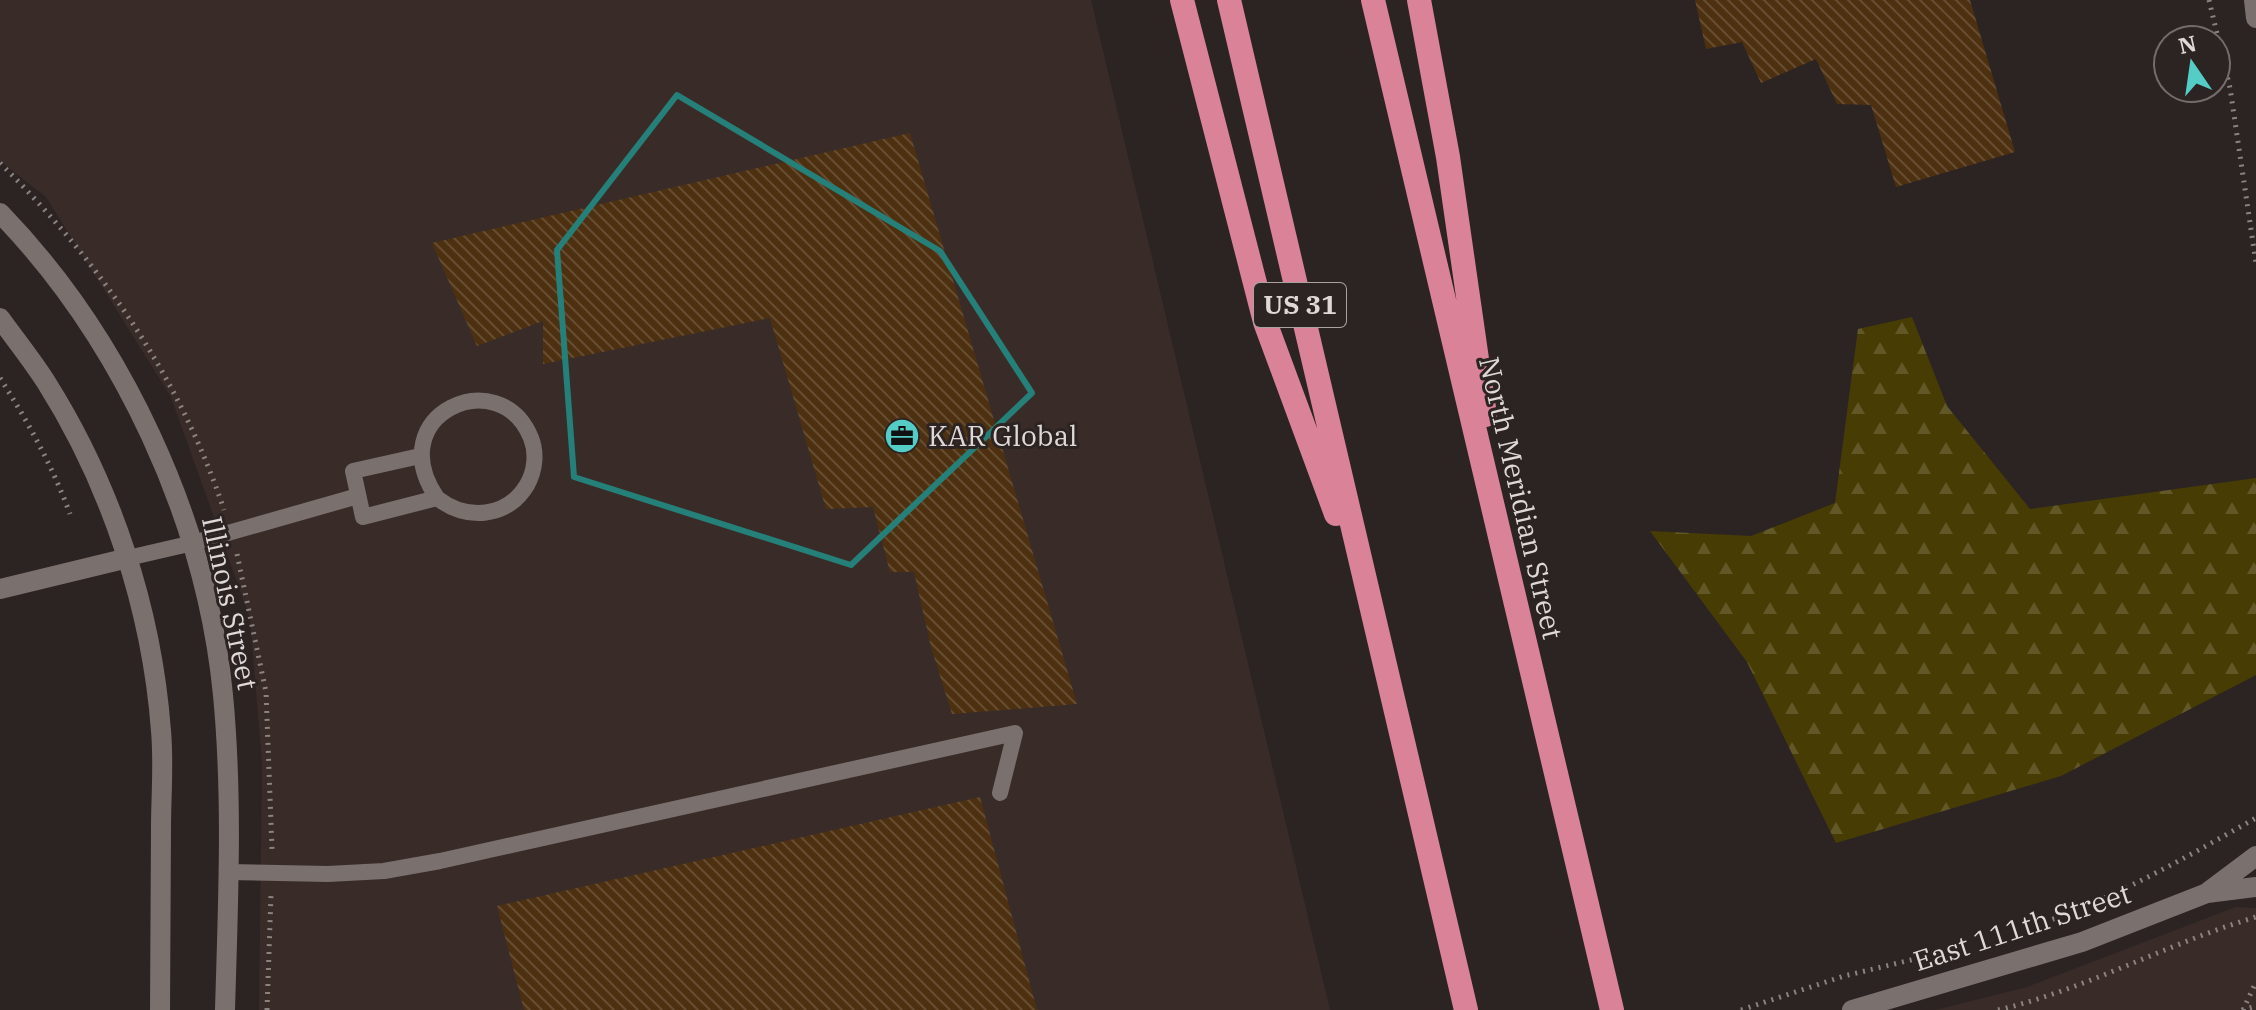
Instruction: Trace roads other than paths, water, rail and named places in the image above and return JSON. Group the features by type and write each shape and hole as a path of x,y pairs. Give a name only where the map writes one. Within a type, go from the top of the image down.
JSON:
{"highway":[{"path":"1182,0 1265,322 1372,610"},
{"name":"US 31","path":"1229,0 1466,1010"},
{"name":"North Meridian Street","path":"1373,0 1612,1010"},
{"path":"1419,0 1448,157 1507,567"}],"street":[{"path":"2254,0 2256,18"},
{"name":"Illinois Street","path":"0,213 44,261 118,375 162,463 193,543 211,617 227,740 225,1010"},
{"path":"0,318 64,411 100,486 128,558 155,676 161,735 160,1010"},
{"path":"0,589 128,558"},
{"name":"East 111th Street","path":"2207,893 2256,856"},
{"name":"East 111th Street","path":"1852,1010 2082,942 2207,893 2256,887"}],"lane":[{"path":"480,400 506,408 526,426 533,443 535,461 531,478 522,494 508,506 491,513 473,514 455,510 437,498 426,482 420,456 433,422 446,410 462,402 480,400"},
{"path":"420,456 353,471 363,517 437,498"},
{"path":"128,558 193,543 358,496"},
{"path":"228,872 328,874 384,871 1015,733 1000,793"}],"place":[{"name":"KAR Global","path":"902,436"}]}
